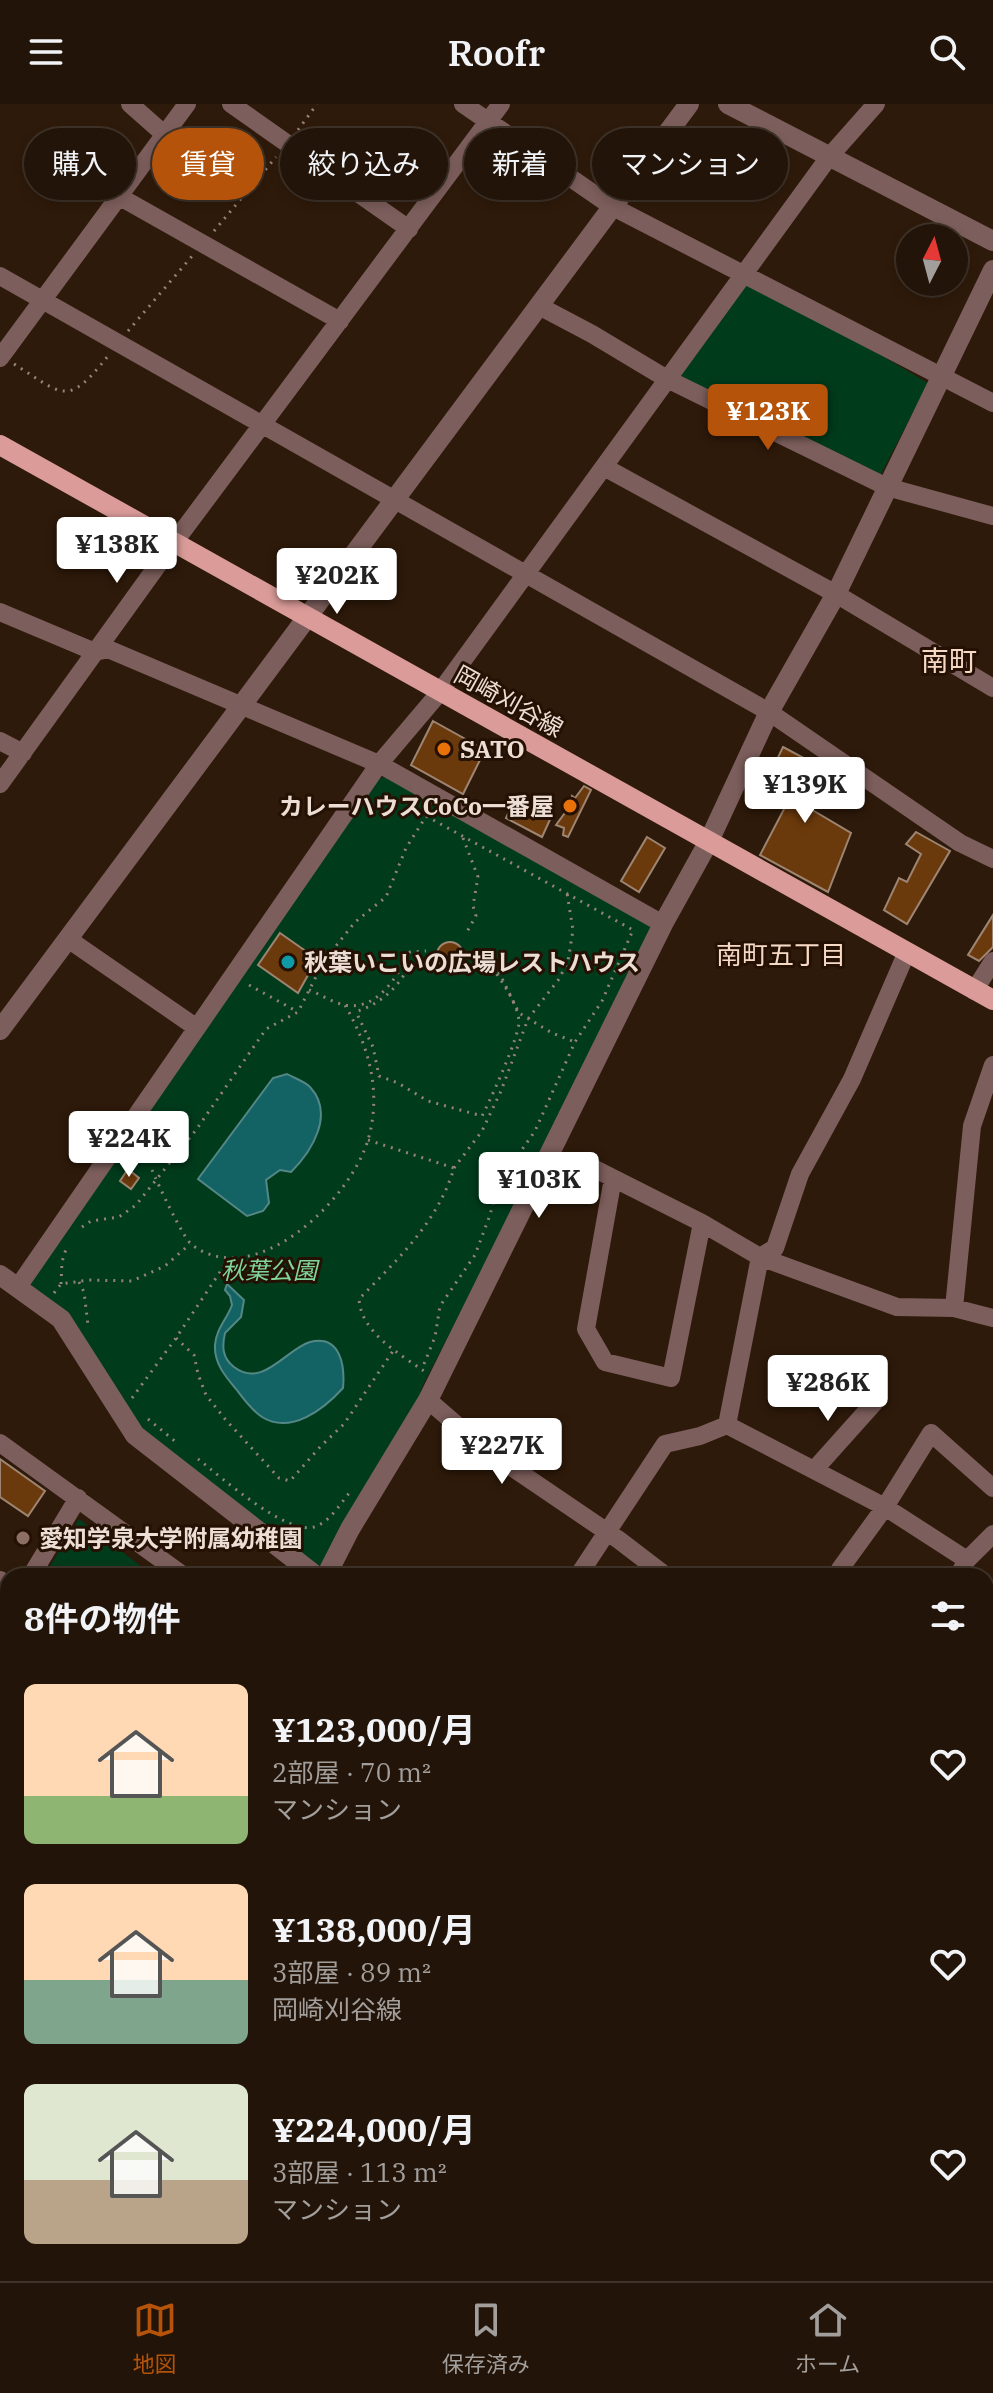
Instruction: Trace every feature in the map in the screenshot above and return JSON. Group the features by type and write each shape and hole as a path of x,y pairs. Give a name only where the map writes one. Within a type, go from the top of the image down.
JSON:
{"main road":[{"name":"岡崎刈谷線","path":"0,445 993,1000"}],"street":[{"path":"130,104 157,128"},
{"path":"169,128 187,104"},
{"path":"231,104 280,138"},
{"path":"463,104 613,207 993,403"},
{"path":"0,784 173,544 501,104"},
{"path":"0,1030 689,104"},
{"path":"728,104 993,241"},
{"path":"18,1287 379,764 440,692 829,157 876,104"},
{"path":"136,174 152,151"},
{"path":"1,358 118,200"},
{"path":"125,200 340,321"},
{"path":"368,200 409,229"},
{"path":"330,1568 350,1529 428,1400 430,1374 709,841 769,712 836,594 993,270"},
{"path":"0,276 769,712 960,843 993,859"},
{"path":"539,306 667,379 887,487 993,516"},
{"path":"604,467 836,594 993,688"},
{"path":"0,612 95,652 108,649 379,764 663,924"},
{"path":"0,741 23,753"},
{"path":"68,939 197,1028"},
{"path":"727,1425 760,1257 775,1248 800,1174 852,1079 906,954"},
{"path":"974,991 993,961"},
{"path":"954,1308 972,1126 993,1065"},
{"path":"591,1167 702,1223 760,1257 897,1307 954,1308 993,1318"},
{"path":"613,1178 586,1329 605,1362 671,1378 702,1223"},
{"path":"0,1275 61,1319 126,1404 135,1435 306,1568"},
{"path":"428,1400 482,1447 655,1568"},
{"path":"814,1470 874,1403"},
{"path":"583,1568 665,1444 700,1436 727,1425 885,1507 962,1568 993,1534"},
{"path":"841,1568 885,1507 931,1433 993,1488"},
{"path":"0,1443 173,1568"},
{"path":"36,1568 78,1498"}],"path":[{"path":"299,128 317,104"},
{"path":"1,358 55,389 75,390 85,384 280,152"},
{"path":"79,1229 91,1221 119,1217 136,1205 196,1130 266,1029 298,1012 324,961 355,922 386,897 406,848 440,797"},
{"path":"426,816 633,930 602,1001 575,1042 535,1131 498,1184 475,1255 440,1306 430,1374 373,1332 360,1314 359,1299 412,1245 447,1191 454,1168 482,1131 528,1019 559,979 568,961 573,930 567,894"},
{"path":"462,836 478,877 473,906 476,916 465,935"},
{"path":"309,990 345,1005 365,1003 393,984 410,952 426,951"},
{"path":"427,959 412,961 393,990 376,1005 358,1011 373,1047 379,1076 428,1101 482,1116 495,1091 519,1023 511,999 491,965 473,961 494,962 519,1013 552,1033 575,1042"},
{"path":"233,976 298,1012"},
{"path":"152,1170 190,1244 228,1260 274,1247 304,1228 343,1188 368,1140 373,1089 371,1062 345,1005"},
{"path":"368,1140 454,1168"},
{"path":"44,1306 61,1284 62,1262 73,1239"},
{"path":"61,1284 132,1281 165,1266 190,1244"},
{"path":"140,1408 126,1404 176,1338 228,1260"},
{"path":"79,1282 93,1337"},
{"path":"176,1338 194,1355 206,1395 225,1419 279,1478 290,1481 344,1424 395,1348"},
{"path":"148,1419 177,1443"},
{"path":"187,1451 247,1496 296,1527 315,1527 331,1516 356,1483"}],"green space":[{"path":"744,274 928,383 880,476 667,379"},
{"name":"秋葉公園","path":"387,777 652,926 515,1207 421,1389 420,1401 322,1564 316,1567 140,1430 32,1289 31,1280 378,778"},
{"path":"79,1519 143,1568 49,1568"}],"water":[{"path":"287,1074 308,1085 317,1098 321,1109 318,1132 291,1172 280,1170 266,1180 269,1203 263,1211 247,1216 198,1179 273,1078"},
{"path":"227,1284 244,1300 241,1317 225,1333 223,1343 227,1360 234,1367 245,1373 264,1371 301,1346 320,1341 329,1343 339,1354 343,1388 317,1411 295,1421 273,1422 254,1411 224,1374 216,1358 217,1334 232,1305 225,1290"}],"building":[{"path":"433,721 485,750 463,794 411,765"},
{"path":"783,747 830,772 809,808 851,833 828,892 760,855 793,792 768,778"},
{"path":"584,786 591,790 568,837 563,835 564,828 556,825 570,806 572,796 575,798"},
{"path":"517,795 553,813 542,837 506,818"},
{"path":"916,832 950,851 907,924 884,910 899,878 907,882 921,854 906,844"},
{"path":"647,837 665,848 639,892 621,881"},
{"path":"993,915 993,947 979,961 968,955"},
{"name":"秋葉いこいの広場レストハウス","path":"280,933 317,959 298,993 258,965"},
{"path":"450,942 459,946 463,955 459,964 450,968 441,964 437,955 441,946"},
{"path":"128,1169 139,1178 131,1189 120,1181"},
{"path":"0,1459 45,1491 28,1516 0,1497"}],"place":[{"name":"SATO","path":"444,749"},
{"name":"カレーハウスCoCo一番屋","path":"570,806"},
{"name":"秋葉いこいの広場レストハウス","path":"288,962"},
{"name":"愛知学泉大学附属幼稚園","path":"23,1538"}],"district":[{"name":"南町","path":"949,660"},
{"name":"南町五丁目","path":"781,954"}]}
